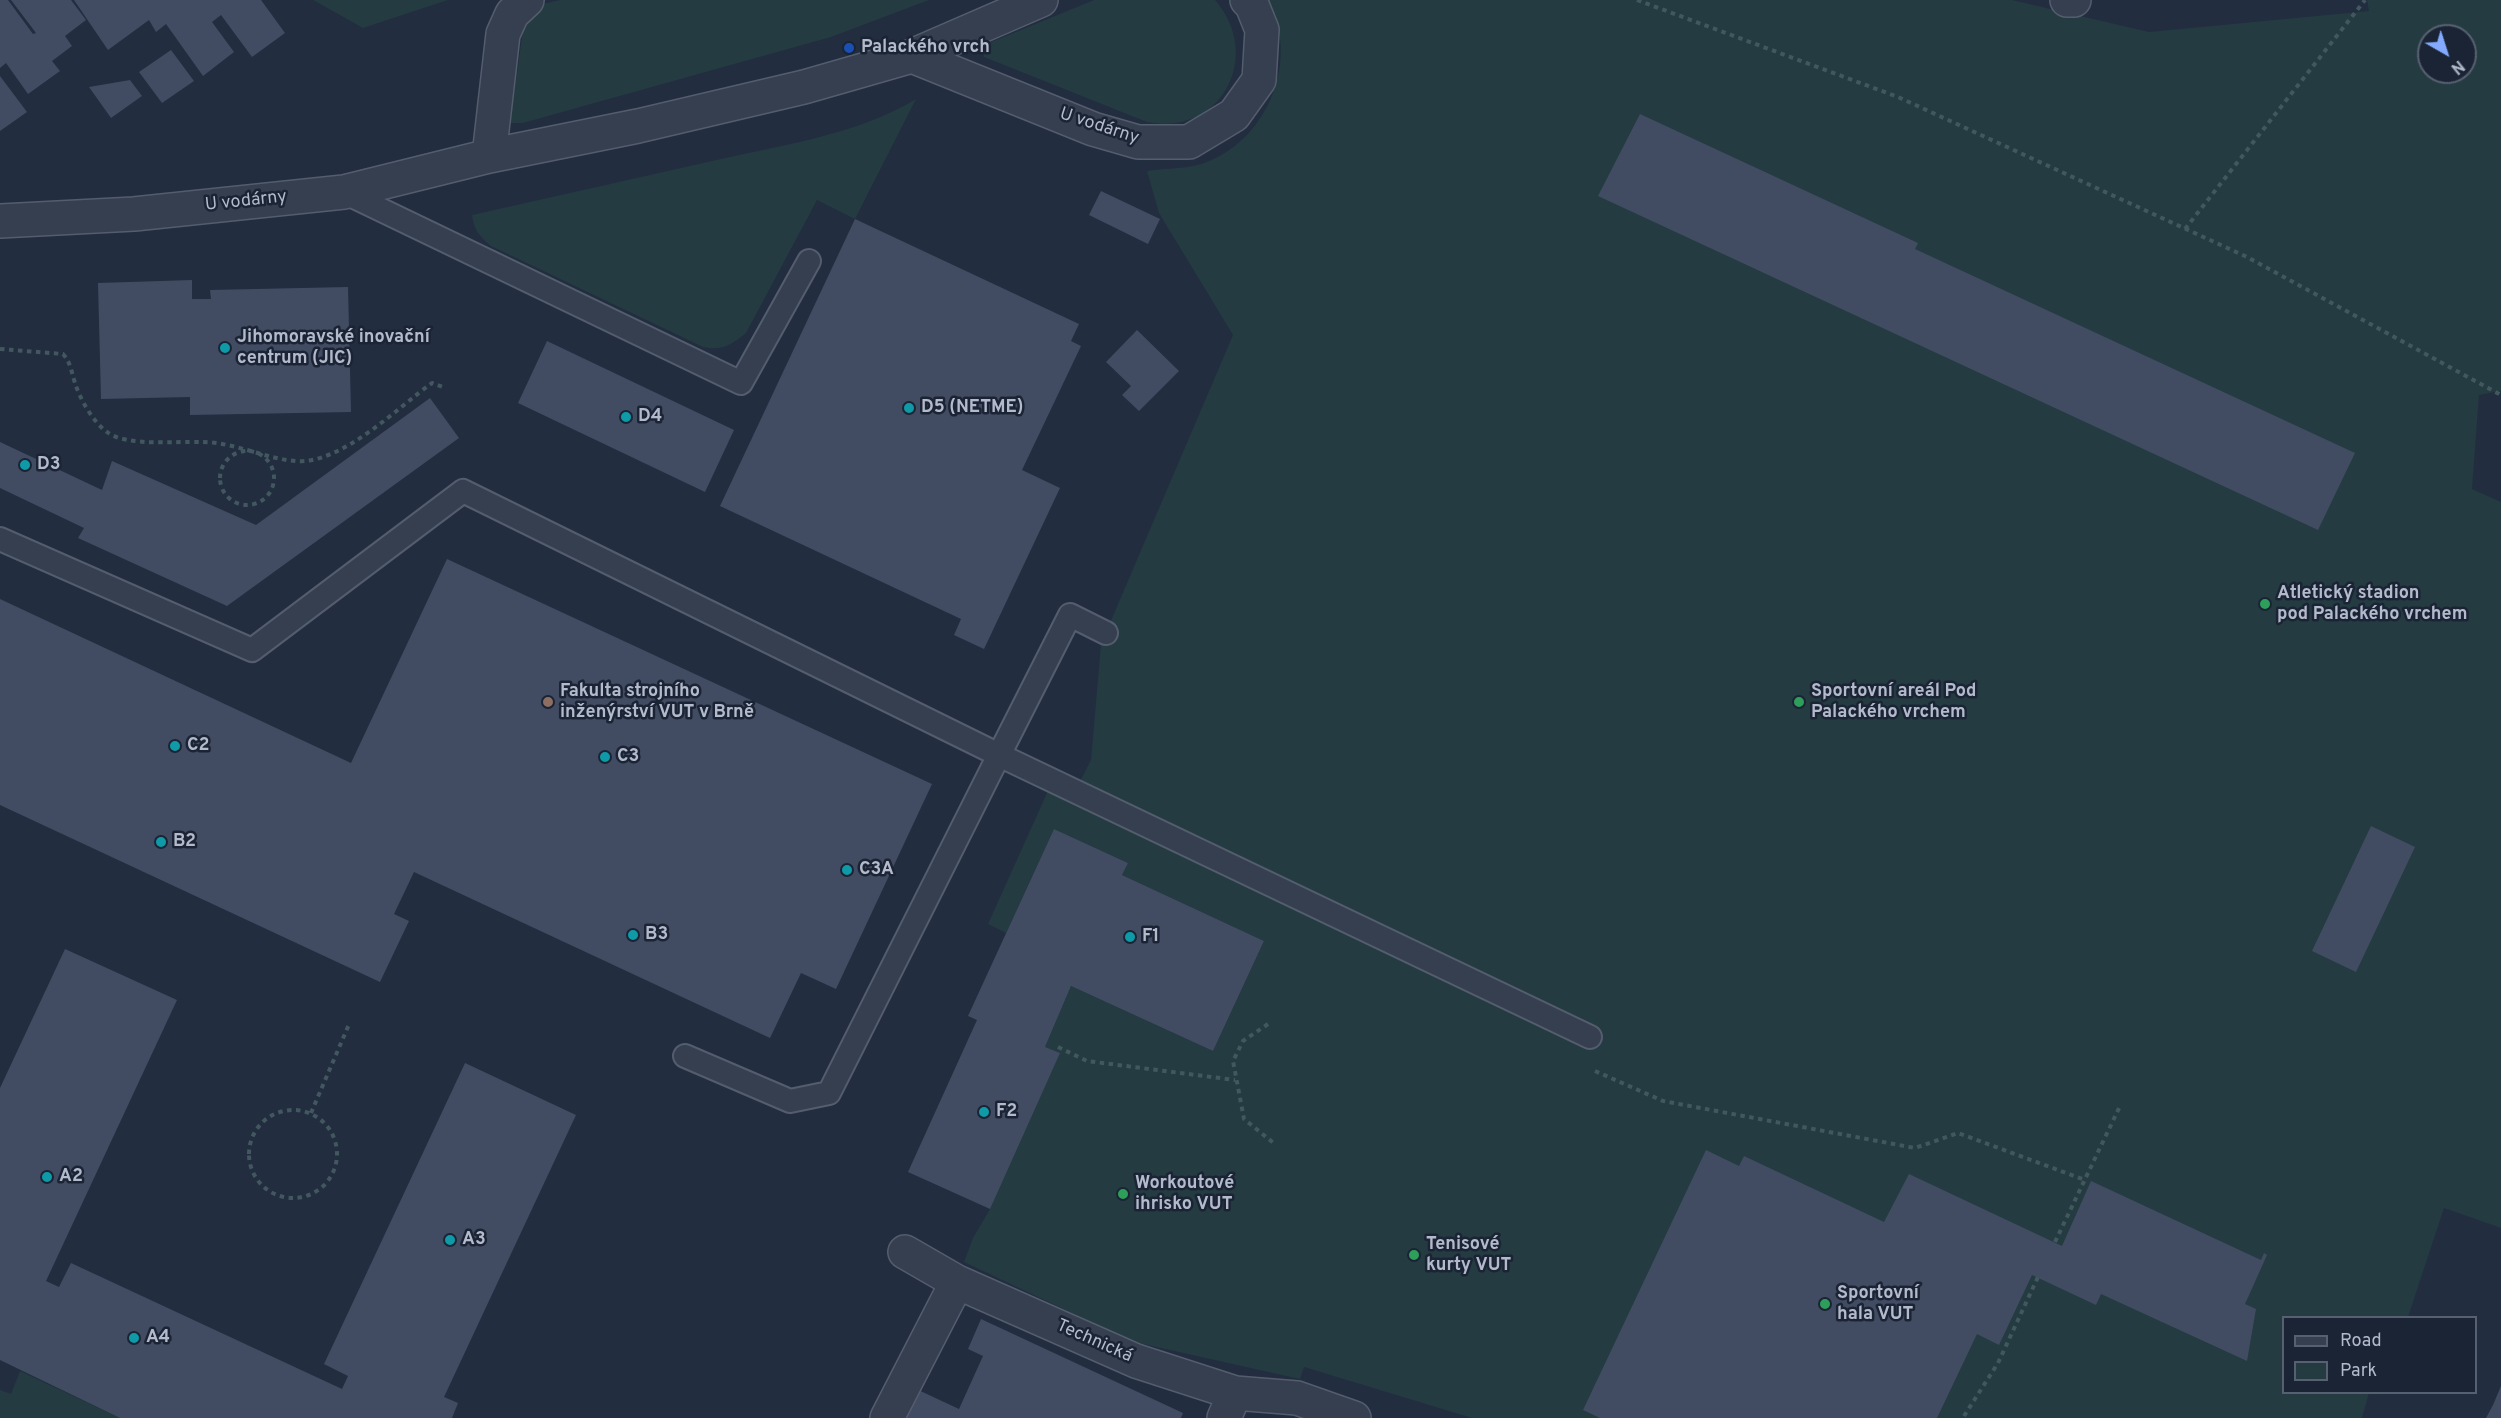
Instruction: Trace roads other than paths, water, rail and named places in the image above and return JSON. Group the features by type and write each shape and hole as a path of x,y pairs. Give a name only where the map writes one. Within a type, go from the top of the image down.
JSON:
{"street":[{"path":"489,156 503,34 512,14 527,0"},
{"name":"U vodárny","path":"0,221 134,214 344,192 489,156 638,126 804,87 912,56 1041,0"},
{"name":"U vodárny","path":"912,56 1093,129 1138,142 1189,142 1234,116 1259,80 1262,30 1252,5 1247,0"},
{"path":"2067,0 2074,0"},
{"name":"Technická","path":"905,1252 957,1282 1229,1405 1298,1398 1354,1418"},
{"path":"887,1418 957,1282"}],"lane":[{"path":"344,192 741,383 809,261"},
{"path":"0,539 252,650 463,491 999,754 1590,1037"},
{"path":"685,1056 790,1101 830,1093 1070,615 1106,633"}],"place":[{"name":"Palackého vrch","path":"849,48"},
{"name":"Jihomoravské inovační centrum (JIC)","path":"225,348"},
{"name":"D5 (NETME)","path":"909,408"},
{"name":"D4","path":"626,417"},
{"name":"D3","path":"25,465"},
{"name":"Atletický stadion pod Palackého vrchem","path":"2265,604"},
{"name":"Fakulta strojního inženýrství VUT v Brně","path":"548,702"},
{"name":"Sportovní areál Pod Palackého vrchem","path":"1799,702"},
{"name":"C2","path":"175,746"},
{"name":"C3","path":"605,757"},
{"name":"B2","path":"161,842"},
{"name":"C3A","path":"847,870"},
{"name":"B3","path":"633,935"},
{"name":"F1","path":"1130,937"},
{"name":"F2","path":"984,1112"},
{"name":"A2","path":"47,1177"},
{"name":"Workoutové ihrisko VUT","path":"1123,1194"},
{"name":"A3","path":"450,1240"},
{"name":"Tenisové kurty VUT","path":"1414,1255"},
{"name":"Sportovní hala VUT","path":"1825,1304"},
{"name":"A4","path":"134,1338"}]}
